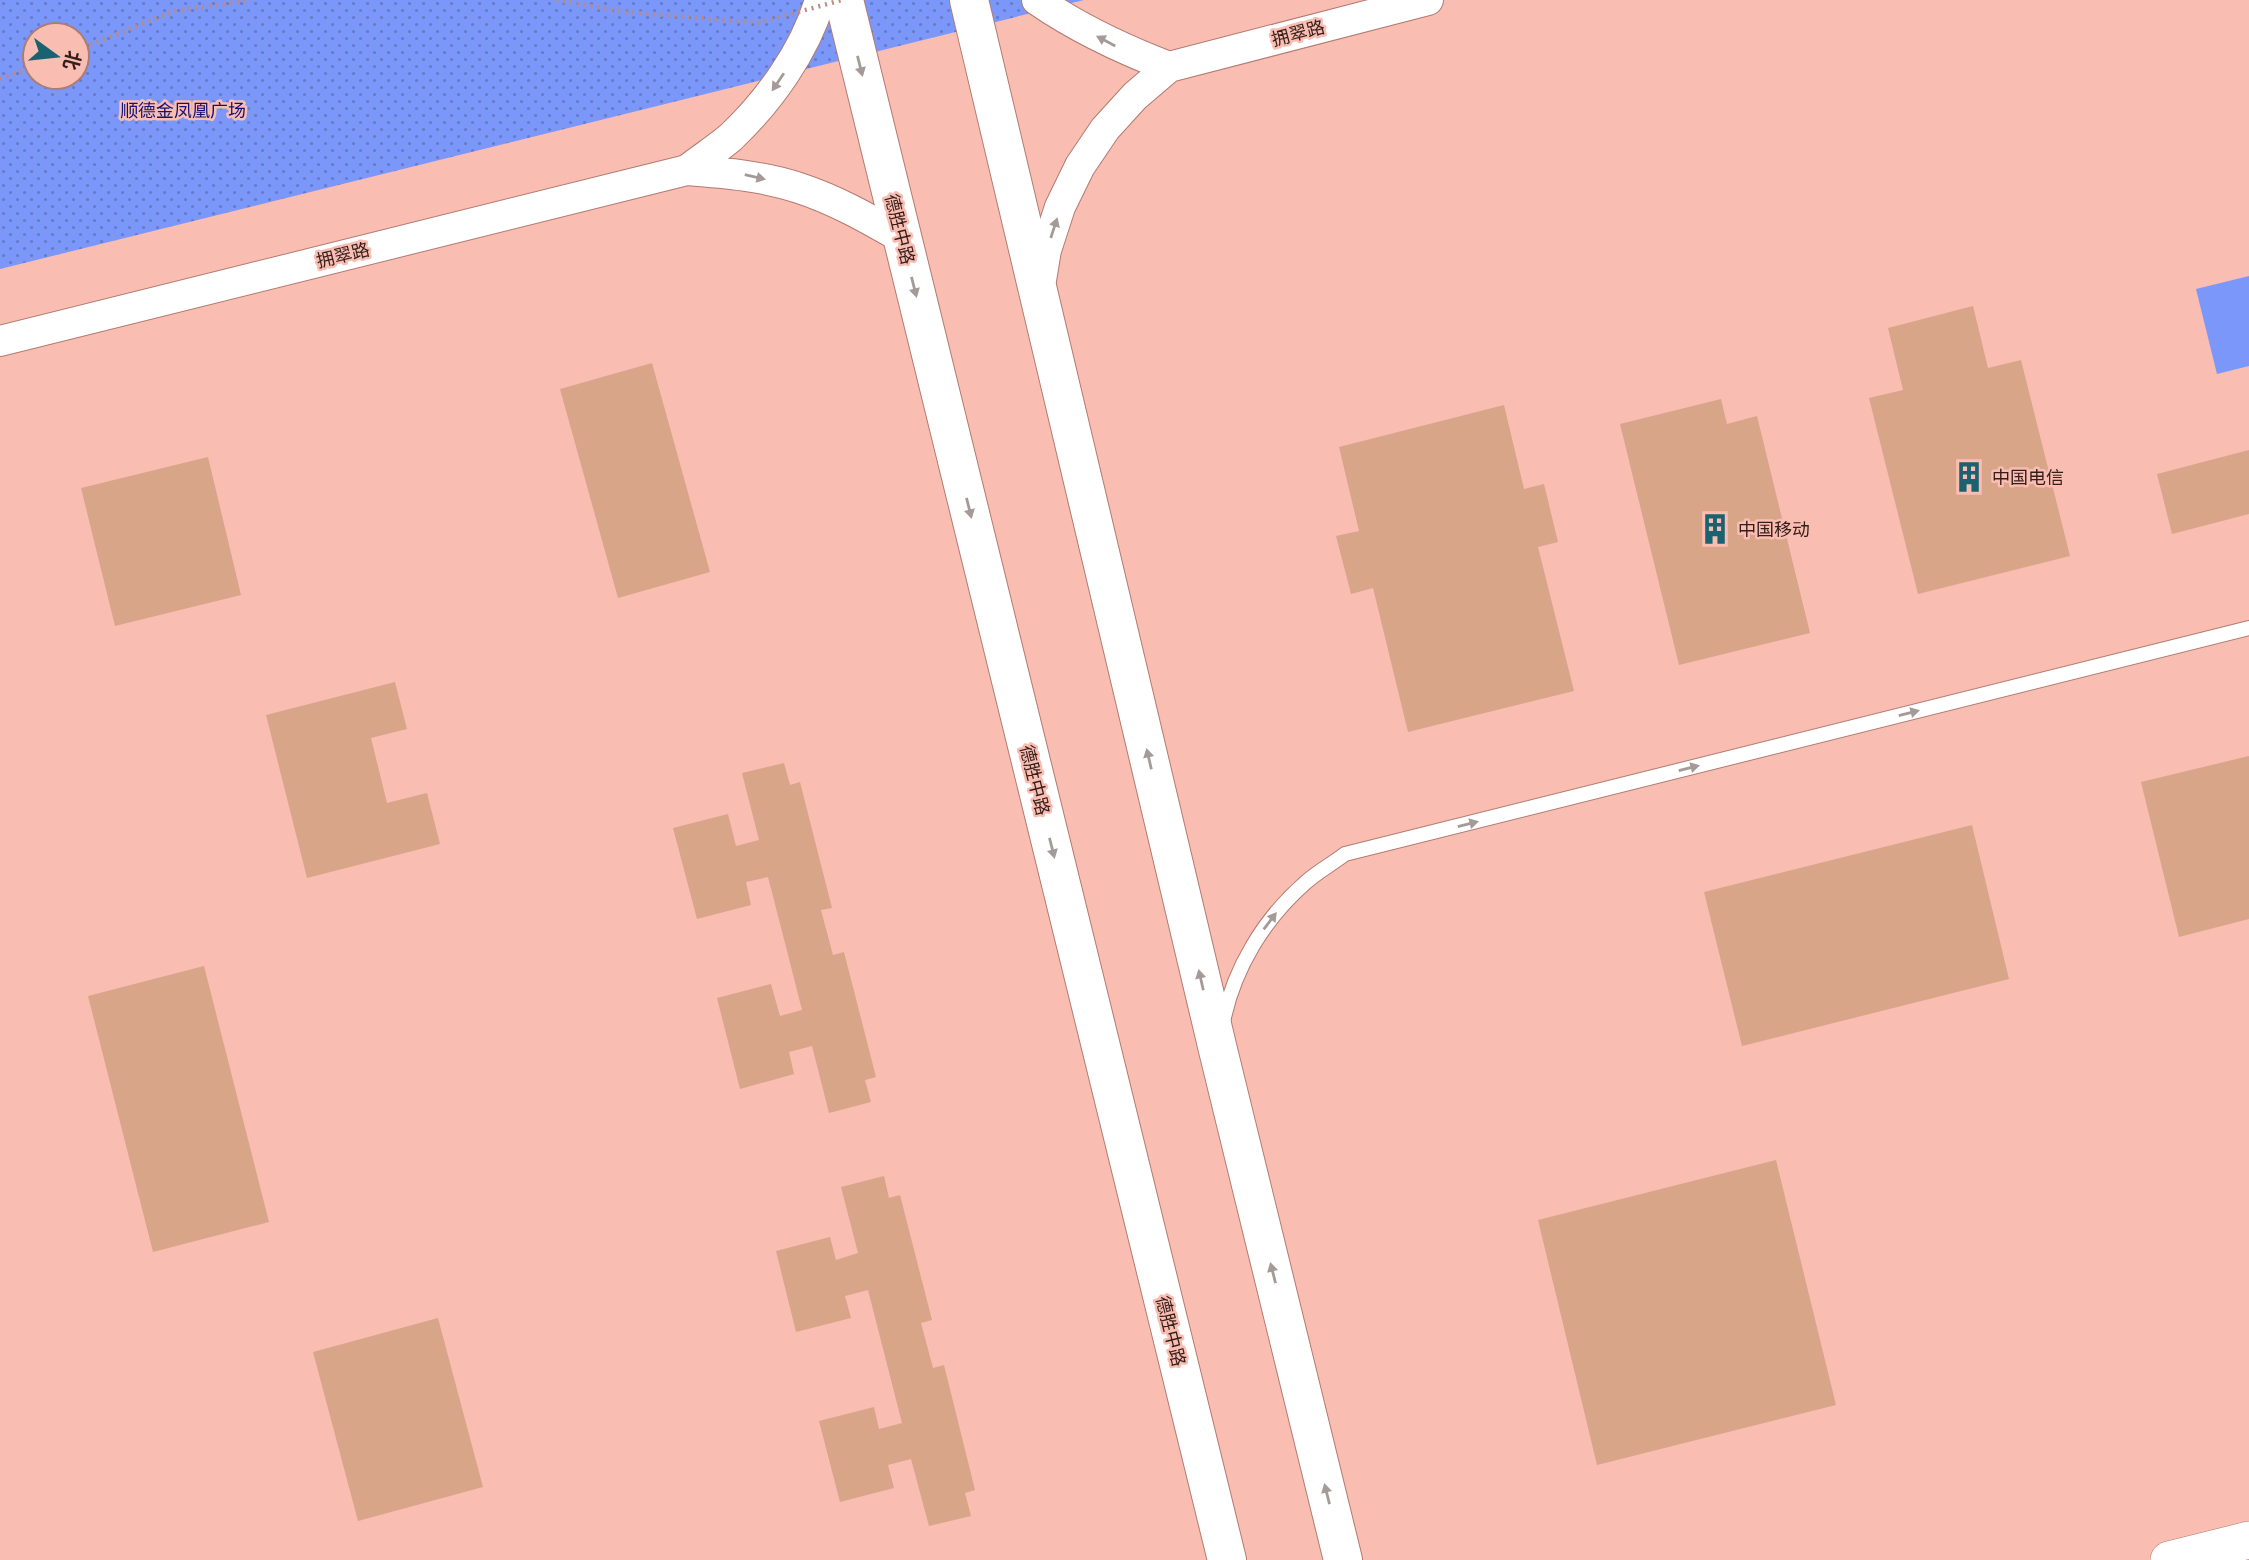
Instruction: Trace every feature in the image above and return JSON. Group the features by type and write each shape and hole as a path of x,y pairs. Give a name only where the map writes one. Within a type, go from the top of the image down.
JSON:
{"main road":[{"name":"德胜中路","path":"843,0 1227,1560"},
{"path":"970,0 1218,1050 1343,1560"}],"street":[{"name":"拥翠路","path":"687,170 730,137 767,98 797,53 820,0"},
{"path":"1037,0 1071,23 1107,42 1169,67 1135,96 1112,121 1080,166 1060,207 1046,250 1039,294"},
{"name":"拥翠路","path":"1169,67 1428,0"},
{"name":"拥翠路","path":"0,341 687,170 744,175 799,188 853,209 902,238"},
{"path":"2169,1560 2249,1541"}],"lane":[{"path":"1218,1050 1227,1003 1245,958 1272,917 1306,882 1345,854 2249,628"}],"path":[{"path":"91,44 174,10 251,0"},
{"path":"556,0 626,12 758,23 843,0"},
{"path":"0,79 21,71"}],"green space":[{"name":"顺德金凤凰广场","path":"0,0 1084,0 0,269"},
{"path":"2249,276 2249,366 2217,374 2196,289"}],"building":[{"name":"中国电信","path":"1973,306 1988,368 2021,360 2070,556 1918,594 1869,398 1903,390 1888,328"},
{"path":"652,363 710,572 618,598 560,389"},
{"name":"中国移动","path":"1721,399 1727,424 1757,416 1810,633 1679,665 1620,424"},
{"path":"1504,405 1524,489 1544,484 1558,542 1538,547 1574,691 1408,732 1373,588 1351,594 1336,536 1359,531 1339,447"},
{"path":"2249,450 2249,514 2172,534 2157,474"},
{"path":"208,457 241,595 115,626 81,488"},
{"path":"395,682 407,729 371,738 387,803 427,793 440,844 307,878 266,715"},
{"path":"2249,756 2249,919 2179,937 2141,782"},
{"path":"784,763 790,785 800,782 832,908 821,910 833,955 844,952 876,1077 865,1080 871,1102 829,1113 812,1046 789,1052 794,1074 740,1089 717,998 771,984 780,1016 802,1010 785,943 768,877 746,882 751,905 697,919 673,828 728,814 736,846 759,840 742,773"},
{"path":"1972,825 2009,979 1742,1046 1704,892"},
{"path":"204,966 269,1222 153,1252 88,996"},
{"path":"1776,1160 1836,1405 1597,1465 1538,1220"},
{"path":"884,1176 889,1198 900,1195 932,1320 921,1323 933,1368 944,1365 975,1490 965,1493 971,1516 929,1526 911,1459 888,1465 894,1488 840,1502 819,1421 874,1407 879,1429 902,1423 868,1290 845,1296 851,1318 796,1332 776,1251 830,1237 836,1260 858,1253 841,1187"},
{"path":"438,1318 483,1487 358,1521 313,1352"}],"place":[{"name":"中国电信","path":"1969,477"},
{"name":"中国移动","path":"1715,529"}]}
